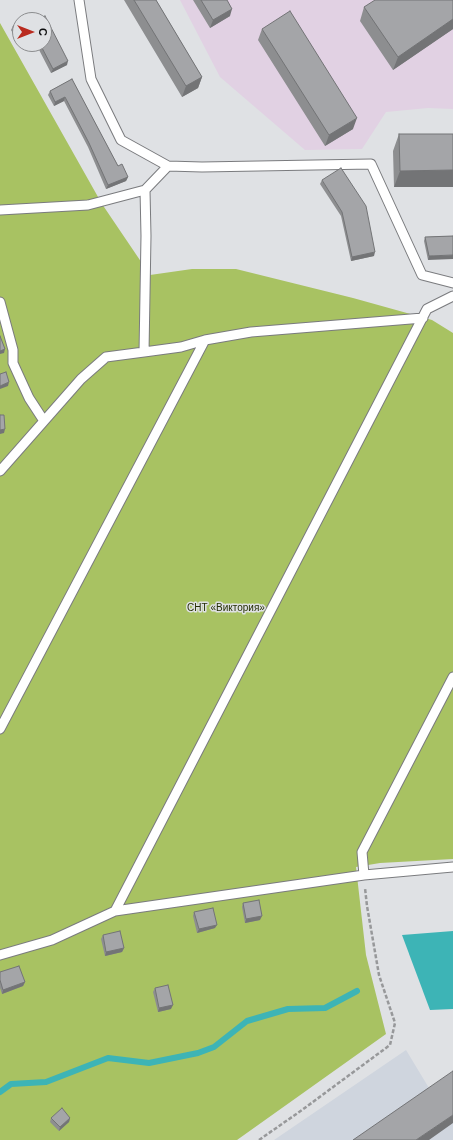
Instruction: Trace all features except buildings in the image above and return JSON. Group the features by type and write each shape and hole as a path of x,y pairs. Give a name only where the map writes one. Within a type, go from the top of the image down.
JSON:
{"lane":[{"path":"79,0 91,79 121,140 168,166 202,167 371,164 422,275 453,283"},
{"path":"0,210 88,205 145,190 168,166"},
{"path":"144,352 146,236 145,190"},
{"path":"115,911 422,318 427,309 453,296"},
{"path":"0,302 13,350 13,363 29,398 44,421"},
{"path":"0,471 81,379 106,357 181,347 206,340 251,332 422,318"},
{"path":"0,729 206,340"},
{"path":"364,875 362,852 453,678"},
{"path":"0,955 52,940 115,911 364,875 453,867"}],"path":[{"path":"259,1140 390,1045 395,1023 378,975 367,906 364,875"}],"shaded area":[{"path":"180,0 453,0 453,109 428,108 386,112 362,149 305,150 220,77"},
{"path":"406,1050 432,1093 453,1079 453,1140 274,1140"}],"green space":[{"name":"СНТ «Виктория»","path":"0,23 12,44 12,52 16,52 102,204 150,275 192,269 236,269 353,298 432,320 453,333 453,859 380,863 356,867 366,955 386,1034 237,1140 0,1140"}],"water":[{"path":"453,931 453,1009 430,1010 402,935"}],"waterway":[{"path":"0,1092 11,1084 46,1082 108,1058 149,1063 198,1053 214,1047 247,1021 288,1009 325,1008 357,991"}]}
